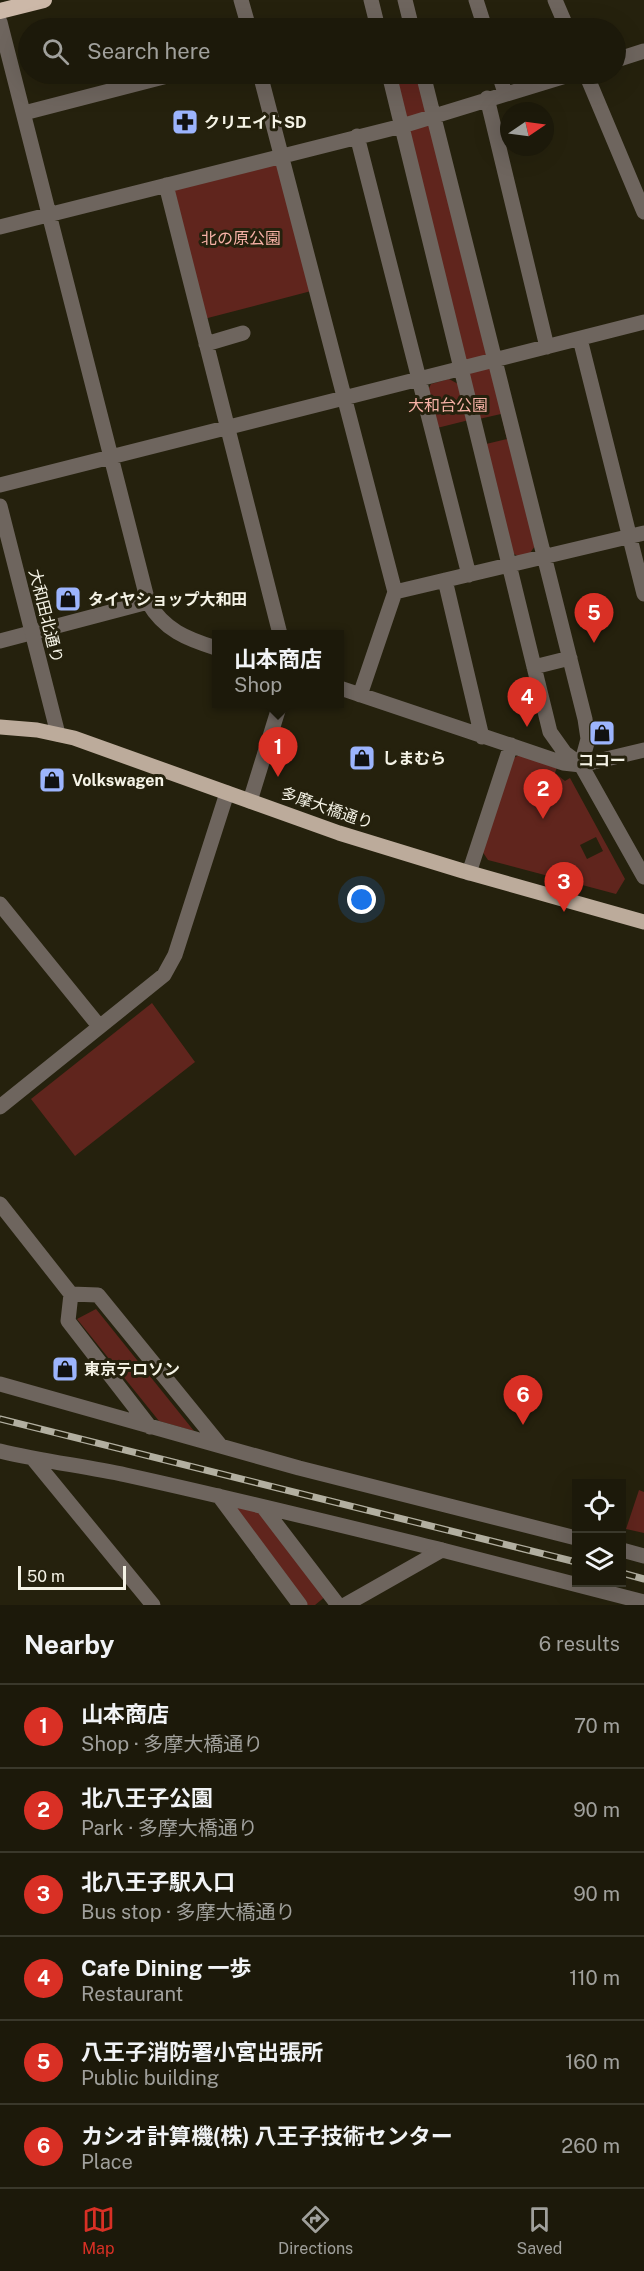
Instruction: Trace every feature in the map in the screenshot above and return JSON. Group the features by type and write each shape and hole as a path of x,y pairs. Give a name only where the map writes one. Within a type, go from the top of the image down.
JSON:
{"highway":[{"path":"0,11 44,0"}],"main road":[{"name":"多摩大橋通り","path":"0,727 58,734 339,832 469,873 644,922"}],"street":[{"path":"242,0 246,18"},
{"path":"371,0 376,18"},
{"path":"405,0 410,18"},
{"path":"476,0 482,18"},
{"path":"555,0 563,18"},
{"path":"0,22 148,602 164,624 183,638 212,647"},
{"path":"626,57 644,51"},
{"path":"24,112 135,84"},
{"path":"263,84 394,592 360,695"},
{"path":"392,84 550,732 565,753 581,765 644,877"},
{"path":"426,84 570,658 588,739 581,765"},
{"path":"502,84 505,93"},
{"path":"0,227 402,126 537,84"},
{"path":"590,84 644,212"},
{"path":"486,98 547,347"},
{"path":"357,136 469,575"},
{"path":"166,185 279,630"},
{"path":"0,484 644,322"},
{"path":"206,344 243,333"},
{"path":"580,339 637,535 644,594"},
{"name":"大和田北通り","path":"0,506 58,734"},
{"path":"394,592 637,535"},
{"path":"445,580 482,737"},
{"path":"0,641 148,602"},
{"path":"534,667 570,658"},
{"path":"344,690 563,763 581,765 644,750"},
{"path":"250,801 279,708"},
{"path":"469,873 511,745"},
{"path":"0,1107 164,975 175,954 227,792"},
{"path":"0,904 99,1026"},
{"path":"0,1204 70,1294 68,1321 150,1427"},
{"path":"70,1294 98,1295 220,1445"},
{"path":"0,1384 299,1468 572,1537"},
{"path":"0,1451 34,1460 65,1462 219,1496 644,1602"},
{"path":"34,1460 153,1605"},
{"path":"219,1496 300,1605"},
{"path":"263,1507 338,1605"},
{"path":"345,1605 442,1550"},
{"path":"626,1551 644,1556"}],"green space":[{"path":"393,84 421,84 535,546 530,553 520,557 510,552","holes":["501,414 507,439 486,444 479,419"]},
{"name":"北の原公園","path":"281,155 315,290 200,320 166,185"},
{"name":"大和台公園","path":"449,379 460,385 469,420 437,428 428,390 431,384"},
{"path":"519,755 557,767 555,773 565,781 570,778 625,879 616,894 488,860 482,851 512,759","holes":["596,837 603,851 587,859 580,845"]},
{"path":"152,1003 195,1062 75,1156 31,1099"},
{"path":"96,1309 194,1431 159,1421 77,1319"},
{"path":"639,1490 644,1492 644,1533 626,1529"},
{"path":"230,1506 263,1513 326,1596 315,1605 305,1605"}],"railway":[{"path":"0,1419 572,1561"},
{"path":"626,1574 644,1579"}],"place":[{"name":"クリエイトSD","path":"185,122"},
{"name":"タイヤショップ大和田","path":"68,599"},
{"name":"八王子消防署小宮出張所","path":"594,643"},
{"name":"Cafe Dining 一歩","path":"527,727"},
{"name":"ココー","path":"602,733"},
{"name":"しまむら","path":"362,758"},
{"name":"山本商店","path":"278,777"},
{"name":"Volkswagen","path":"52,780"},
{"name":"北八王子公園","path":"543,819"},
{"name":"北八王子駅入口","path":"564,912"},
{"name":"東京テロソン","path":"65,1369"},
{"name":"カシオ計算機(株) 八王子技術センター","path":"523,1425"}]}
